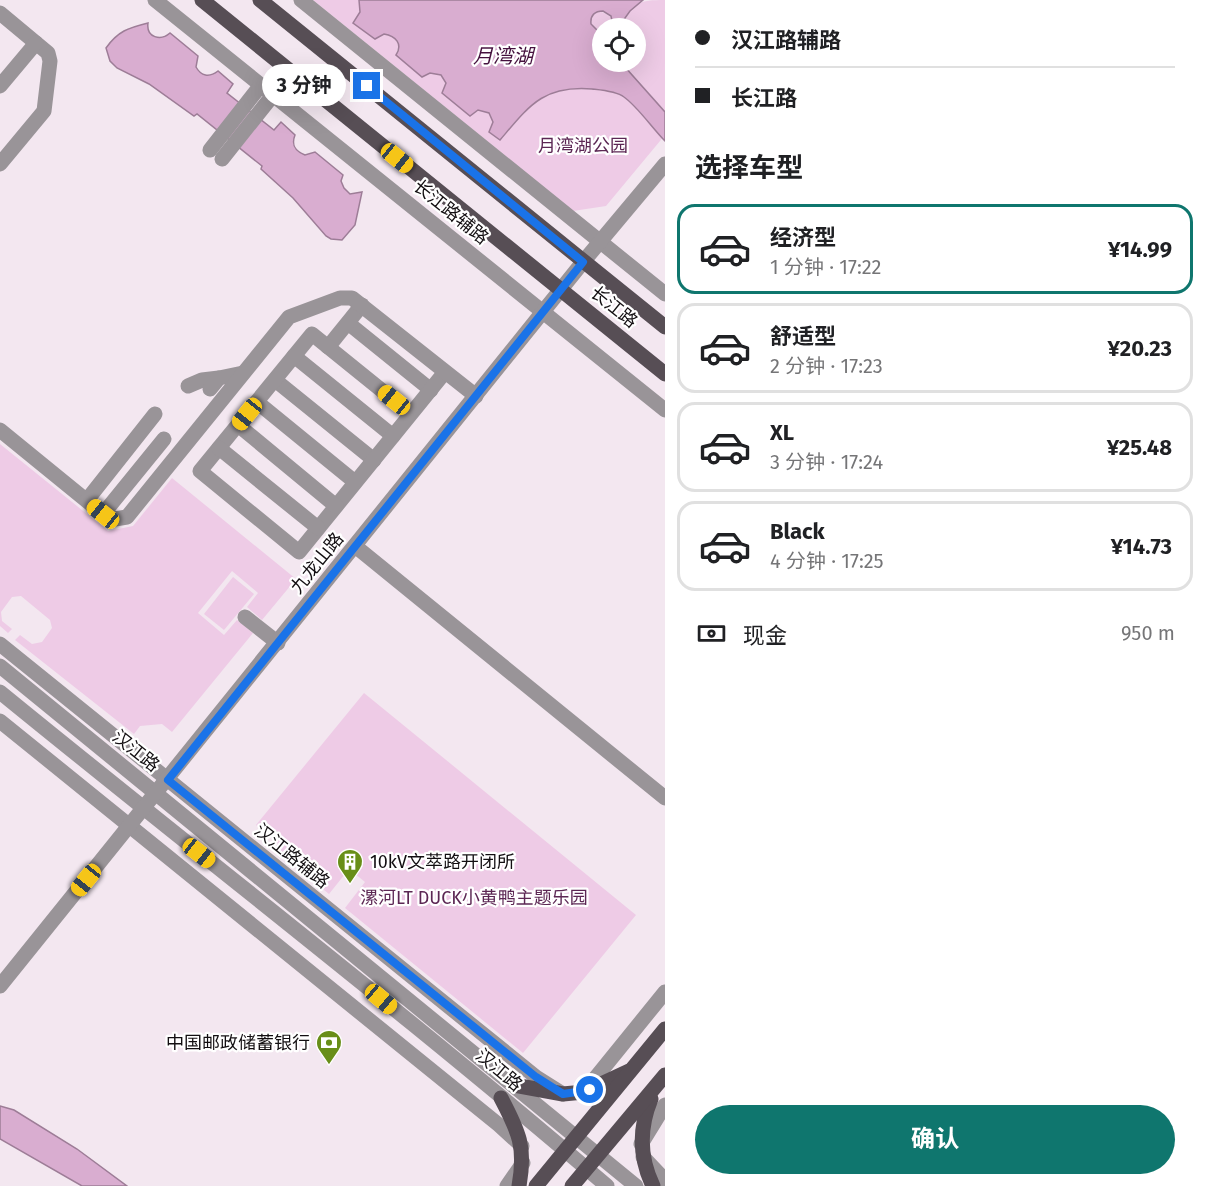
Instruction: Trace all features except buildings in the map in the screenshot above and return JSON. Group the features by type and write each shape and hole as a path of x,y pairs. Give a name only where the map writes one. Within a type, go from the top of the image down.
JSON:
{"main road":[{"name":"长江路","path":"202,0 665,374"},
{"name":"长江路","path":"260,0 665,327"},
{"path":"536,1186 665,1029"},
{"path":"514,1085 563,1094 584,1092 634,1068"},
{"path":"653,1186 642,1151 644,1116 661,1081"},
{"path":"572,1186 661,1081"},
{"path":"501,1098 514,1123 522,1146 523,1163 519,1186"}],"street":[{"name":"长江路辅路","path":"155,0 665,410"},
{"path":"301,0 665,294"},
{"path":"0,14 48,52 50,61 44,111 0,164"},
{"path":"1,83 36,43"},
{"path":"261,85 216,155 273,95"},
{"name":"九龙山路","path":"0,986 583,262 665,164"},
{"path":"0,430 103,514 115,519 127,517 289,317 340,298 352,298 362,305 476,396"},
{"path":"328,347 362,305"},
{"path":"348,323 430,390"},
{"path":"411,414 312,334 200,471 299,552 355,482 374,460 445,372"},
{"path":"294,356 393,436"},
{"path":"188,386 202,380 214,384 243,373"},
{"path":"275,380 374,460"},
{"path":"257,402 355,482"},
{"path":"87,500 155,414"},
{"path":"238,426 336,506"},
{"path":"103,514 164,439"},
{"path":"219,448 318,528"},
{"path":"123,454 156,481"},
{"path":"355,546 665,798"},
{"path":"245,617 278,643"},
{"name":"汉江路辅路","path":"0,644 527,1069 563,1094"},
{"name":"汉江路","path":"0,666 636,1186"},
{"name":"汉江路","path":"0,692 143,810 364,985 607,1186"},
{"path":"0,721 481,1110 522,1146"},
{"path":"584,1092 665,992"},
{"path":"665,1105 642,1151 665,1180"},
{"path":"507,1186 523,1163"}],"green space":[{"name":"月湾湖公园","path":"313,0 359,0 360,12 354,22 379,36 393,37 399,44 396,55 426,74 434,73 441,76 445,81 445,90 470,115 478,110 489,113 500,140 532,106 551,93 581,88 602,90 612,72 646,72 646,18 625,18 638,4 665,0 665,135 606,206 573,211"},
{"name":"月湾湖公园","path":"602,12 612,18 592,18 592,25 591,24 592,17 594,13"},
{"path":"0,444 108,531 133,526 172,478 296,579 262,620 247,607 258,593 232,571 198,613 224,635 237,620 253,633 172,732 162,724 140,726 134,734 15,640 20,635 32,644 42,642 52,628 50,620 21,596 12,597 1,612 2,621 12,629 8,633 0,626"},
{"path":"233,577 254,594 224,630 204,614"},
{"name":"漯河LT DUCK小黄鸭主题乐园","path":"364,693 636,915 523,1053 345,908 365,882 349,869 329,894 273,849 278,843 256,825"}],"water":[{"name":"月湾湖","path":"359,0 643,0 625,18 611,18 603,11 594,14 591,18 592,72 629,72 665,112 665,141 621,95 592,89 561,90 549,94 529,108 500,140 489,132 493,122 489,113 478,110 470,116 442,93 446,83 441,75 430,73 422,77 396,55 399,47 395,39 384,34 375,39 353,23 360,12"},
{"path":"148,23 149,32 155,37 162,37 170,33 198,56 196,67 200,72 208,75 218,71 233,84 227,93 274,130 281,122 295,135 294,145 299,152 305,155 315,152 343,175 341,181 350,194 362,192 355,225 342,240 326,236 293,198 261,169 262,166 197,114 194,116 149,84 117,68 110,61 106,48 119,34"},
{"path":"0,1106 14,1110 77,1149 127,1186 82,1186 0,1139"}],"place":[{"name":"10kV文萃路开闭所","path":"350,885"},
{"name":"中国邮政储蓄银行","path":"329,1066"}],"route":[{"path":"367,86 583,262 168,780 536,1077 563,1094 590,1090"}]}
